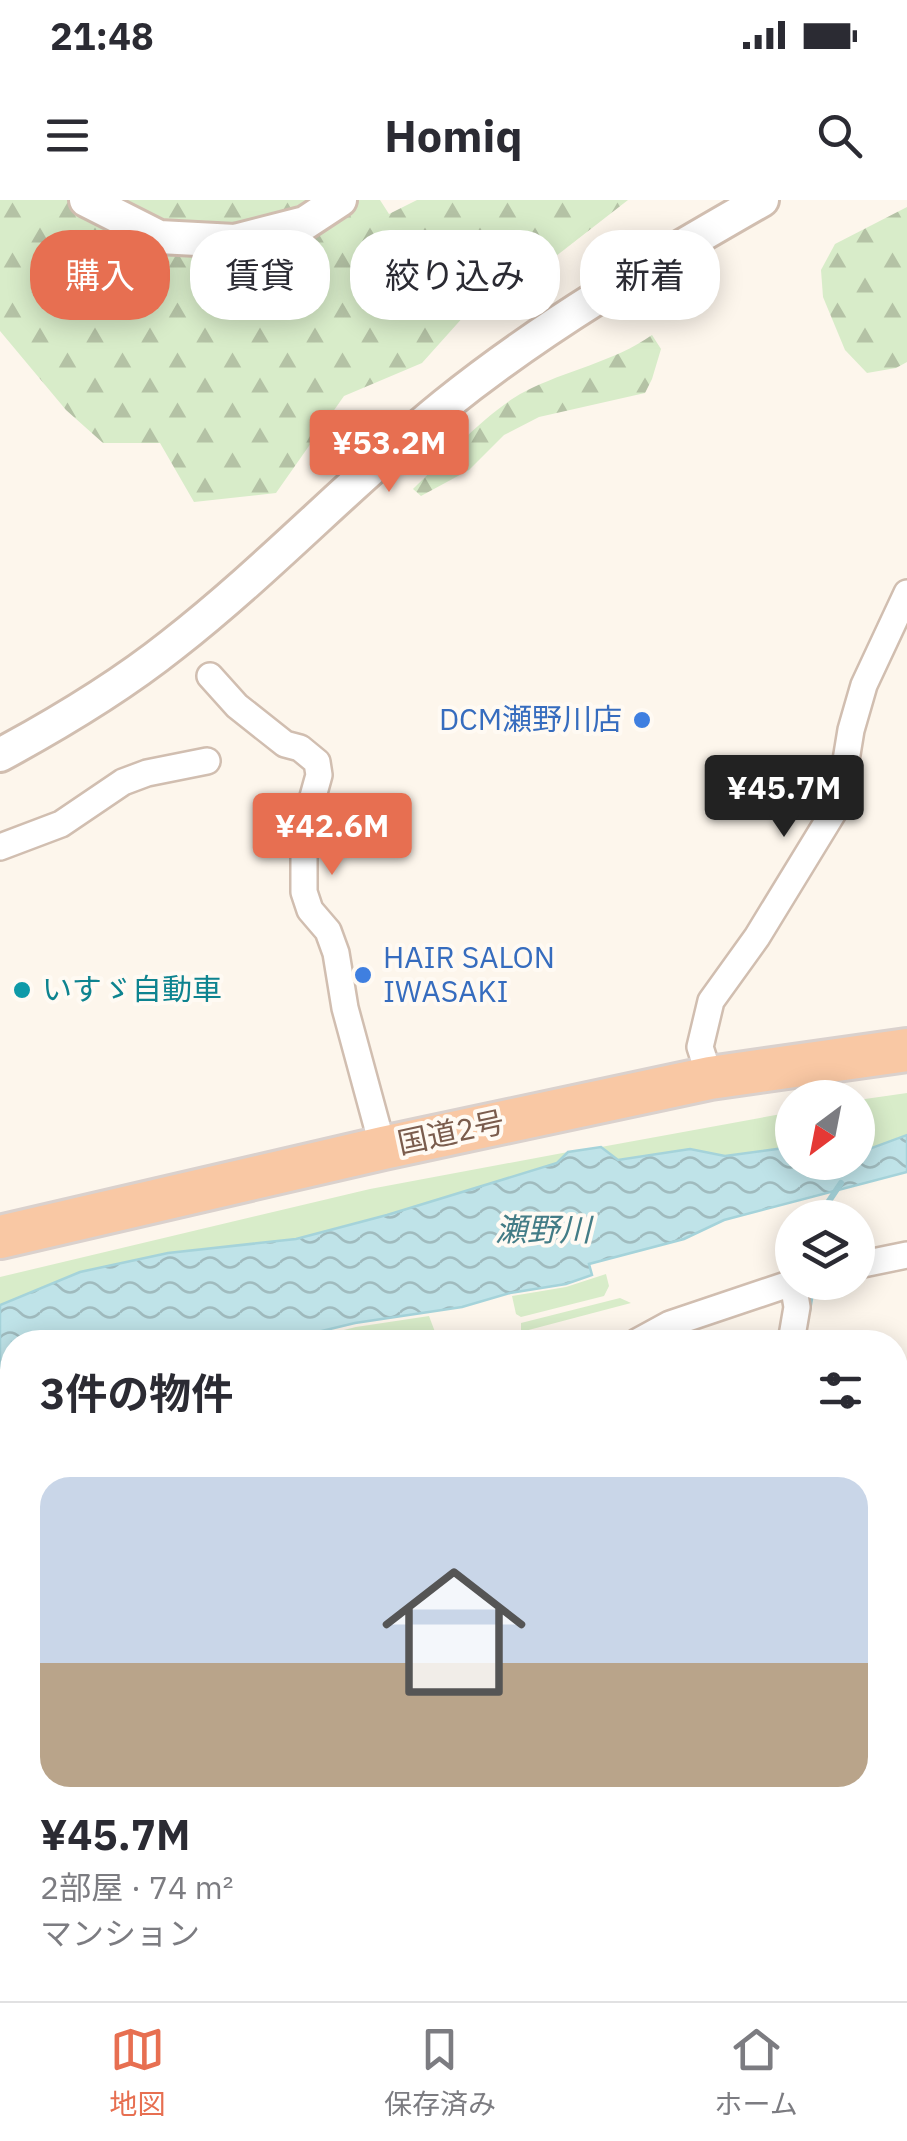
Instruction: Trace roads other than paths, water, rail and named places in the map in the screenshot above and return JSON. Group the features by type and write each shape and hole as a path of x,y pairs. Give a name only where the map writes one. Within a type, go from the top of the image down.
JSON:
{"highway":[{"name":"国道2号","path":"0,1238 382,1148 710,1078 907,1050"}],"street":[{"path":"86,200 159,237 235,241 305,222 340,200"},
{"path":"0,754 82,711 174,644 442,407 522,344 631,275 762,200"},
{"path":"710,1078 700,1047 710,1001 757,937 839,803 851,730 864,685 906,599"},
{"path":"210,676 237,706 286,744 300,748 317,762 319,775 304,830 304,892 310,910 328,931 336,953 345,1008 382,1148"},
{"path":"0,847 61,824 123,782 207,761"},
{"path":"875,1262 907,1256"},
{"path":"659,1330 775,1289"},
{"path":"792,1330 796,1300"}],"water":[{"name":"瀬野川","path":"907,1135 907,1172 800,1200 775,1200 775,1207 724,1220 684,1239 589,1264 592,1275 566,1284 510,1293 462,1307 326,1330 0,1330 0,1305 80,1272 168,1253 296,1239 557,1163 568,1152 601,1147 618,1160 690,1149 725,1156 775,1149 775,1180 875,1180 875,1147"}],"waterway":[{"path":"830,1200 841,1183"},
{"path":"808,1312 810,1300"}],"place":[{"name":"DCM瀬野川店","path":"642,720"},
{"name":"HAIR SALON IWASAKI","path":"363,975"},
{"name":"いすゞ自動車","path":"22,990"}]}
